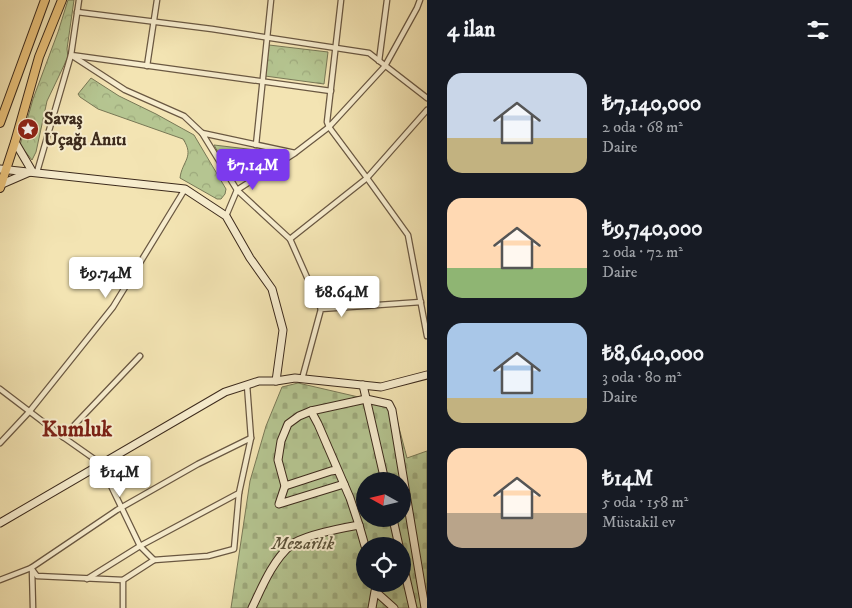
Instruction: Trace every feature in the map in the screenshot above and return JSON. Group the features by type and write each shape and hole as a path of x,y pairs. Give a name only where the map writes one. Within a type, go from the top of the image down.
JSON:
{"main road":[{"path":"0,123 45,0"},
{"path":"1,186 2,170 15,142 39,57 62,0"}],"street":[{"path":"1,186 34,172 71,55 79,0"},
{"path":"147,66 157,0"},
{"path":"256,145 272,0"},
{"path":"341,0 327,122 328,127 408,234 427,336"},
{"path":"379,61 387,0"},
{"path":"226,216 236,190 295,153 328,127 385,66 420,0"},
{"path":"77,12 212,29 369,53 427,98"},
{"path":"71,55 331,92"},
{"path":"71,55 125,90 184,116 202,134 236,190 290,239 321,309 298,379"},
{"path":"290,239 367,178 427,110"},
{"path":"202,134 295,153"},
{"path":"15,142 34,172"},
{"path":"2,170 184,189 226,216 250,258 272,290 283,330 276,382"},
{"path":"0,443 29,412 113,307 184,189"},
{"path":"321,309 420,302"},
{"path":"63,437 140,356"},
{"path":"0,523 100,463 225,392 247,384 259,381 276,382 298,379 381,387 427,376"},
{"path":"32,568 37,576 123,580 154,560 208,556 234,549 239,493 251,438 247,384"},
{"path":"363,385 382,472"},
{"path":"0,389 100,463 140,546 154,560"},
{"path":"344,484 279,504 285,486 278,460 281,441 288,424 299,416 311,411 366,399 389,404 392,410 425,608"},
{"path":"311,411 344,484 356,516"},
{"path":"0,580 32,568 122,507 198,464 251,438"},
{"path":"285,486 337,470"},
{"path":"87,579 140,546 239,493"},
{"path":"252,608 279,558 292,544 317,534 356,526"},
{"path":"32,568 33,608"},
{"path":"123,580 123,608"},
{"path":"372,608 374,592"},
{"path":"378,592 394,608"},
{"path":"409,592 413,608"}],"green space":[{"path":"68,0 74,0 67,49 68,57 47,101 36,152 32,160 20,145 33,99"},
{"path":"269,45 328,52 324,84 265,76"},
{"path":"91,78 119,96 194,135 226,189 221,199 217,199 180,178 188,155 183,139 98,109 80,97 78,94"},
{"path":"214,145 281,153 233,179"},
{"name":"Mezarlık","path":"298,383 393,405 407,458 427,451 427,608 231,608 250,481 266,426 282,387"}],"place":[{"name":"Savaş Uçağı Anıtı","path":"28,129"}],"district":[{"name":"Kumluk","path":"77,429"}]}
